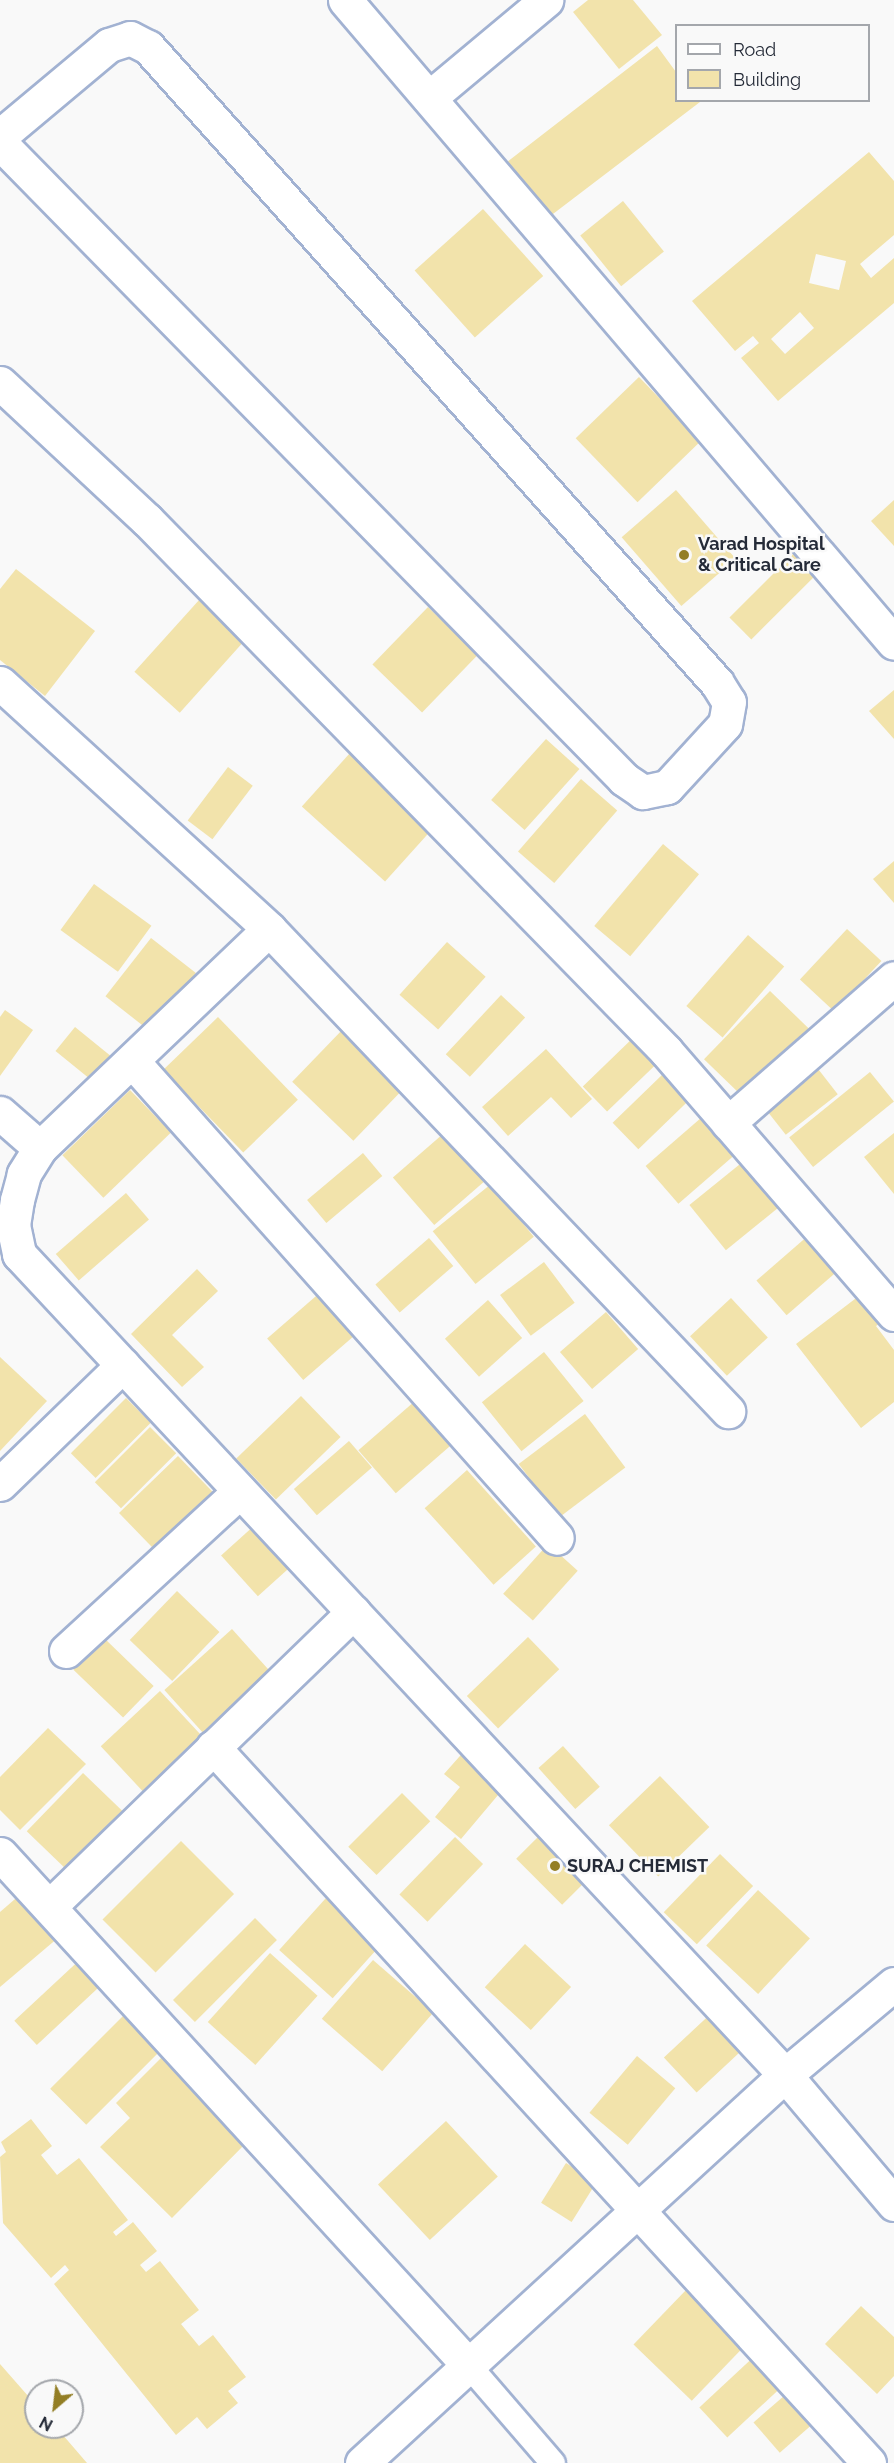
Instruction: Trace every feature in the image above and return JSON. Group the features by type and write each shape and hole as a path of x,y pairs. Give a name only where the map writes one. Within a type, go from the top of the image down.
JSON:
{"street":[{"path":"345,0 894,643"},
{"path":"429,98 546,0"},
{"path":"0,136 109,45 130,38 148,47 717,683 729,702 725,724 667,786 643,792 624,779 0,143"},
{"path":"0,383 147,520 666,1051 894,1314"},
{"path":"0,682 269,929 728,1411"},
{"path":"269,929 133,1062 40,1148 24,1174 16,1200 13,1225 19,1254 785,2075 894,2204"},
{"path":"728,1123 894,978"},
{"path":"133,1062 557,1538"},
{"path":"0,1113 40,1148"},
{"path":"0,1484 123,1365"},
{"path":"66,1651 240,1491"},
{"path":"49,1907 353,1612"},
{"path":"213,1747 869,2463"},
{"path":"0,1854 470,2367"},
{"path":"362,2463 639,2212 785,2075 894,1984"}],"lane":[{"path":"470,2367 553,2463"}],"building":[{"path":"588,0 633,0 662,35 619,69 573,12"},
{"path":"657,46 675,71 675,102 700,102 549,217 507,162"},
{"path":"869,152 894,181 894,235 860,264 871,278 894,258 894,303 778,401 741,358 759,343 753,336 735,351 692,301","holes":["816,254 846,261 839,290 809,283","800,312 814,328 785,354 771,339"]},
{"path":"623,201 664,252 621,286 580,236"},
{"path":"483,209 543,276 475,337 415,271"},
{"path":"639,377 701,441 638,502 576,438"},
{"path":"676,490 736,559 681,606 622,537"},
{"path":"894,500 894,546 871,521"},
{"path":"798,549 820,571 751,640 729,618"},
{"path":"16,569 95,631 45,696 0,660 0,589"},
{"path":"200,599 245,640 180,713 134,672"},
{"path":"428,607 478,655 422,712 372,665"},
{"path":"894,690 894,739 869,711"},
{"path":"546,739 579,769 525,830 491,800"},
{"path":"350,753 433,828 385,881 302,807"},
{"path":"228,767 253,786 212,839 188,821"},
{"path":"581,779 617,810 554,883 518,851"},
{"path":"663,844 699,874 630,956 594,926"},
{"path":"894,861 894,903 873,879"},
{"path":"94,884 151,926 118,972 60,930"},
{"path":"847,929 881,961 834,1012 800,979"},
{"path":"748,935 784,966 723,1037 686,1006"},
{"path":"151,938 196,973 150,1031 105,996"},
{"path":"447,942 486,977 438,1030 399,995"},
{"path":"770,991 810,1029 744,1098 704,1059"},
{"path":"501,995 525,1018 470,1077 446,1054"},
{"path":"5,1010 33,1030 0,1076 0,1017"},
{"path":"218,1017 298,1100 243,1153 163,1070"},
{"path":"75,1027 111,1056 91,1080 55,1051"},
{"path":"345,1027 406,1086 353,1141 292,1082"},
{"path":"636,1035 660,1060 607,1112 583,1086"},
{"path":"546,1049 592,1099 571,1118 551,1097 508,1136 482,1107"},
{"path":"815,1065 838,1094 786,1135 763,1106"},
{"path":"870,1072 894,1102 813,1167 789,1137"},
{"path":"663,1074 689,1101 638,1149 613,1123"},
{"path":"130,1090 171,1132 103,1198 62,1155"},
{"path":"709,1111 742,1149 678,1204 646,1166"},
{"path":"451,1127 492,1175 434,1225 393,1178"},
{"path":"894,1133 894,1194 864,1157"},
{"path":"363,1153 382,1176 326,1223 307,1200"},
{"path":"750,1156 787,1201 726,1250 689,1205"},
{"path":"491,1184 534,1237 476,1284 433,1231"},
{"path":"126,1193 149,1219 79,1280 56,1254"},
{"path":"810,1234 840,1269 787,1315 756,1281"},
{"path":"429,1238 453,1266 400,1313 375,1285"},
{"path":"544,1262 575,1303 531,1336 500,1295"},
{"path":"197,1269 218,1291 172,1335 204,1367 182,1387 131,1334"},
{"path":"868,1289 889,1317 876,1326 894,1350 894,1402 861,1428 796,1344"},
{"path":"323,1290 359,1332 303,1380 267,1339"},
{"path":"731,1298 768,1337 727,1376 690,1336"},
{"path":"488,1300 522,1338 479,1377 445,1339"},
{"path":"606,1312 638,1349 592,1389 560,1352"},
{"path":"544,1352 584,1401 521,1451 482,1402"},
{"path":"0,1357 47,1401 0,1451"},
{"path":"301,1396 341,1437 276,1500 236,1459"},
{"path":"126,1398 151,1423 96,1478 71,1453"},
{"path":"415,1401 452,1444 396,1493 358,1450"},
{"path":"585,1414 625,1468 559,1517 519,1464"},
{"path":"150,1427 176,1453 121,1508 95,1482"},
{"path":"349,1441 372,1467 317,1515 294,1489"},
{"path":"178,1456 221,1501 162,1558 119,1513"},
{"path":"467,1470 536,1547 494,1585 425,1508"},
{"path":"256,1524 293,1565 258,1596 221,1555"},
{"path":"548,1544 578,1571 533,1621 503,1594"},
{"path":"177,1591 219,1632 172,1681 130,1640"},
{"path":"232,1629 278,1680 211,1741 164,1690"},
{"path":"528,1637 559,1669 498,1728 467,1696"},
{"path":"104,1638 154,1686 123,1718 73,1670"},
{"path":"160,1691 207,1741 148,1797 101,1746"},
{"path":"48,1728 86,1764 20,1830 0,1810 0,1777"},
{"path":"563,1746 600,1787 575,1809 538,1768"},
{"path":"467,1748 509,1782 461,1839 435,1817 460,1787 444,1774"},
{"path":"83,1773 124,1813 68,1871 27,1831"},
{"path":"660,1776 709,1827 658,1876 609,1825"},
{"path":"402,1793 430,1821 377,1875 348,1847"},
{"name":"SURAJ CHEMIST","path":"548,1827 594,1873 562,1905 516,1859"},
{"path":"455,1837 483,1864 427,1922 399,1895"},
{"path":"181,1841 234,1894 156,1973 103,1919"},
{"path":"720,1854 753,1886 697,1944 664,1912"},
{"path":"758,1890 810,1938 758,1994 706,1946"},
{"path":"22,1893 59,1937 0,1987 0,1912"},
{"path":"326,1898 380,1946 333,1998 279,1950"},
{"path":"255,1918 277,1940 195,2022 173,2000"},
{"path":"525,1944 571,1987 531,2030 485,1987"},
{"path":"270,1953 318,1996 255,2065 208,2022"},
{"path":"86,1954 109,1978 37,2045 14,2021"},
{"path":"373,1960 433,2012 382,2071 322,2019"},
{"path":"718,2007 751,2042 697,2093 664,2057"},
{"path":"128,2011 164,2047 86,2125 50,2089"},
{"path":"163,2056 248,2141 172,2218 100,2147 130,2118 116,2103"},
{"path":"637,2056 675,2088 628,2145 589,2113"},
{"path":"31,2119 52,2146 41,2155 57,2175 79,2158 128,2220 113,2232 116,2236 133,2222 157,2251 140,2265 146,2272 160,2261 199,2310 181,2324 199,2346 213,2335 246,2377 228,2391 238,2403 207,2429 197,2417 176,2435 54,2284 69,2270 65,2265 51,2278 3,2223 0,2157 6,2152 1,2142"},
{"path":"446,2121 498,2177 430,2240 378,2184"},
{"path":"566,2163 597,2182 572,2222 541,2203"},
{"path":"687,2289 745,2345 692,2401 634,2344"},
{"path":"861,2306 894,2337 894,2376 877,2394 825,2344"},
{"path":"760,2351 788,2381 727,2438 699,2408"},
{"path":"0,2364 24,2391 24,2439 66,2439 87,2463 0,2463"},
{"path":"792,2389 818,2419 780,2453 754,2422"}],"place":[{"name":"Varad Hospital & Critical Care","path":"684,555"},
{"name":"SURAJ CHEMIST","path":"555,1866"}]}
